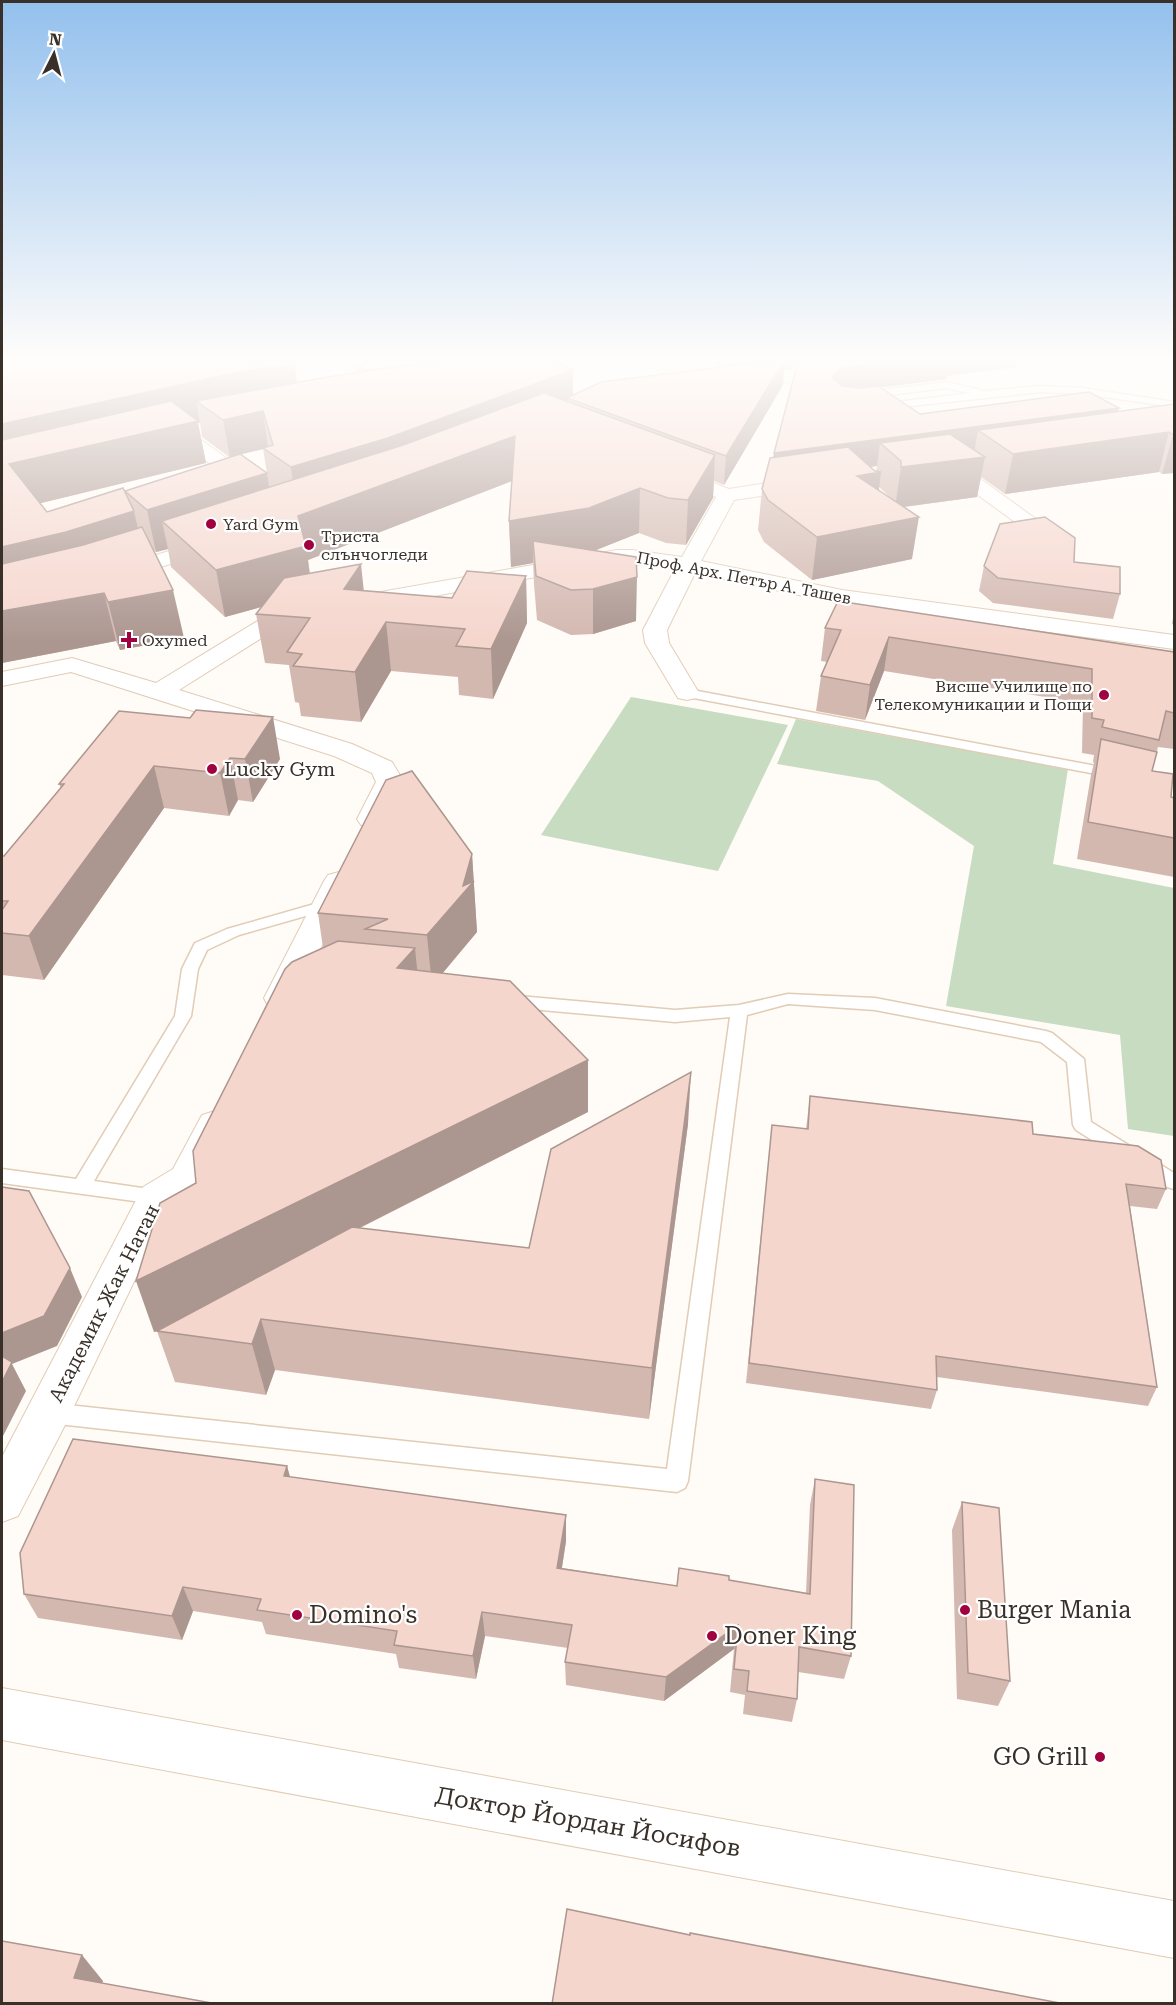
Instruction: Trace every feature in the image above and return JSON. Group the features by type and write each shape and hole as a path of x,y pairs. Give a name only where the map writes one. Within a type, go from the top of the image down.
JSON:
{"street":[{"path":"209,455 266,496"},
{"path":"924,466 968,460"},
{"path":"946,464 1041,531"},
{"path":"653,466 727,495 830,480"},
{"path":"687,693 657,643 655,630 727,495"},
{"path":"97,582 228,538"},
{"name":"Проф. Арх. Петър А. Ташев","path":"157,693 277,619 617,556 688,565 842,597 1174,642"},
{"path":"2,679 72,665 343,750 383,768 390,782 325,906 301,981 267,1022"},
{"name":"Академик Жак Натан","path":"2,1501 49,1413 156,1197 186,1179 230,1095"},
{"name":"Доктор Йордан Йосифов","path":"2,1714 1174,1930"}],"lane":[{"path":"687,693 1128,777"},
{"path":"81,1187 183,1016 190,969 201,947 233,932 325,906"},
{"path":"493,999 675,1016 739,1011 788,999 875,1004 1046,1037 1075,1059 1082,1125 1174,1182"},
{"path":"49,1413 677,1481 739,1011"},
{"path":"2,1176 156,1197"}],"green space":[{"path":"631,697 788,725 718,871 541,835"},
{"path":"796,719 1068,769 1053,864 1174,888 1174,1136 1128,1129 1120,1035 946,1006 974,846 878,781 777,764"}],"building":[{"path":"2,455 50,455 9,464 47,512 123,488 134,511 66,532 2,547"},
{"path":"238,455 267,473 147,510 125,491"},
{"path":"273,455 333,455 291,467"},
{"path":"373,455 465,455 298,516 306,546 216,570 162,521"},
{"path":"514,455 715,455 688,500 668,498 640,488 589,508 509,521"},
{"path":"794,455 857,455 875,471 881,472 857,476 919,517 817,537 768,500 762,489 770,458"},
{"path":"893,455 981,455 985,457 901,467 901,461"},
{"path":"1045,517 1075,538 1074,562 1120,567 1120,594 998,578 984,566 1000,524"},
{"path":"142,527 173,590 108,602 104,593 2,611 2,564 83,545"},
{"path":"533,541 636,557 637,577 593,589 571,590 536,576"},
{"path":"361,564 344,589 452,598 467,571 526,576 491,649 456,646 465,629 386,622 355,672 293,666 302,654 287,652 310,618 256,614 284,578"},
{"path":"838,601 1174,652 1174,713 1166,711 1159,740 1102,727 1104,720 1092,718 1092,669 889,637 870,685 821,676 841,630 825,628"},
{"path":"196,710 273,717 245,759 230,758 220,773 154,766 29,936 2,933 2,910 8,901 2,901 2,856 64,784 59,784 119,711 190,718"},
{"path":"1101,739 1157,752 1152,771 1173,774 1171,797 1174,798 1174,838 1088,822"},
{"path":"412,771 472,854 463,886 474,881 427,935 365,929 388,919 318,913 386,780"},
{"path":"338,941 415,948 397,968 510,981 588,1060 136,1281 160,1203 196,1183 193,1151 285,969 292,962"},
{"path":"691,1072 652,1368 261,1319 252,1344 157,1331 352,1227 529,1248 551,1149"},
{"path":"810,1096 1032,1122 1033,1134 1138,1146 1161,1160 1166,1189 1126,1184 1157,1387 936,1356 937,1390 749,1363 772,1125 808,1129"},
{"path":"2,1187 29,1191 70,1268 44,1316 2,1333"},
{"path":"2,1356 12,1362 2,1382"},
{"path":"73,1439 287,1466 284,1476 566,1515 557,1568 677,1586 679,1568 729,1576 729,1580 810,1594 815,1479 854,1485 851,1656 799,1647 797,1699 747,1691 749,1671 734,1669 738,1625 666,1677 565,1662 572,1625 482,1612 473,1656 394,1645 397,1631 257,1610 261,1599 183,1587 172,1616 24,1594 20,1553"},
{"path":"962,1502 999,1508 1010,1681 968,1673"},
{"path":"567,1909 690,1935 690,1933 1065,2004 552,2004"},
{"path":"2,1941 82,1955 74,1978 217,2004 2,2004"}],"place":[{"name":"Yard Gym","path":"211,524"},
{"name":"Триста слънчогледи","path":"309,545"},
{"name":"Oxymed","path":"129,640"},
{"name":"Висше Училище по Телекомуникации и Пощи","path":"1104,695"},
{"name":"Lucky Gym","path":"212,769"},
{"name":"Burger Mania","path":"965,1610"},
{"name":"Domino's","path":"297,1615"},
{"name":"Doner King","path":"712,1636"},
{"name":"GO Grill","path":"1100,1757"}]}
